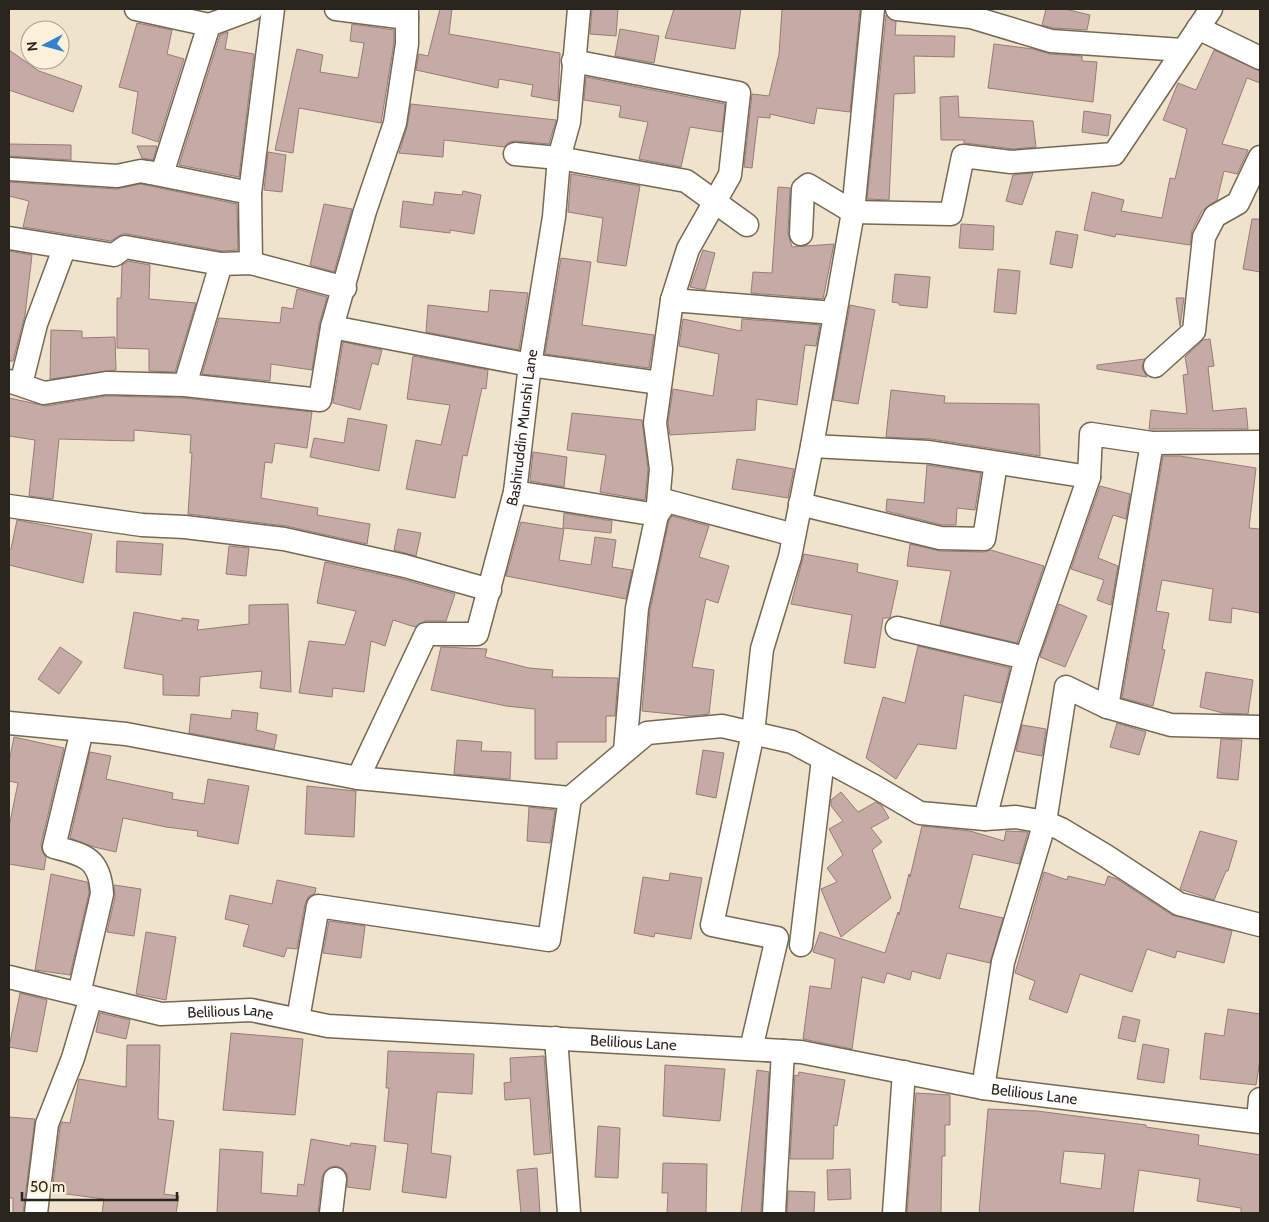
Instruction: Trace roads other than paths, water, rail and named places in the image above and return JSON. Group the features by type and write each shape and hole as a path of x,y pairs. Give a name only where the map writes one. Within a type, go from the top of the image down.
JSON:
{"street":[{"path":"136,9 209,25 252,9"},
{"path":"251,263 250,193 273,9"},
{"path":"64,248 15,383 44,393 106,383 185,385 320,400 332,327 345,288 365,211 395,123 413,12 336,9"},
{"name":"Bashiruddin Munshi Lane","path":"358,778 426,634 477,634 490,590 515,492 530,365 554,217 559,158 569,122 579,9"},
{"path":"672,300 834,313 853,212 873,9"},
{"path":"897,9 932,10 971,17 1051,41 1182,50"},
{"path":"801,234 803,189 808,185 853,212 951,214 963,156 1011,162 1114,154 1211,9"},
{"path":"9,169 118,176 141,172 162,174 209,25"},
{"path":"1198,28 1260,58"},
{"path":"574,61 739,93 730,175 688,249 672,300 655,423 661,469 657,515 637,608 625,751"},
{"path":"515,154 559,158 686,181 747,225"},
{"path":"1155,366 1194,331 1204,237 1214,216 1238,203 1260,157"},
{"path":"141,172 250,193"},
{"path":"9,238 114,256 125,247 221,264 251,263 345,288"},
{"path":"185,385 221,264"},
{"path":"751,1049 777,938 712,925 753,733 762,649 790,556 812,446 836,302"},
{"path":"332,327 530,365 660,383"},
{"path":"985,819 1026,658 1089,477 1091,434 1152,443 1260,442"},
{"path":"1107,707 1152,443"},
{"path":"812,446 929,452 1089,477"},
{"path":"800,504 940,538 984,539 996,462"},
{"path":"515,492 657,515"},
{"path":"657,515 667,501 794,535"},
{"path":"9,506 142,525 185,527 284,539 405,566 490,590"},
{"path":"897,628 1026,658"},
{"path":"983,1088 1003,962 1045,822 1066,687 1107,707 1171,725 1260,727"},
{"path":"9,723 126,734 358,778 570,798"},
{"path":"298,1020 318,906 549,940 570,798 647,734 722,726 792,742 920,813 985,819 1016,818 1045,822 1061,829 1106,856 1179,904 1260,925"},
{"path":"36,1213 47,1124 73,1058 102,894 101,878 92,860 54,847 82,730"},
{"path":"801,945 823,759"},
{"name":"Belilious Lane","path":"9,977 161,1014 251,1010 328,1026 801,1052 983,1088 1259,1122"},
{"path":"556,1038 568,1213"},
{"path":"774,1213 783,1051"},
{"path":"894,1213 904,1072"},
{"path":"1259,1122 1260,1099"},
{"path":"331,1213 335,1180"}]}
